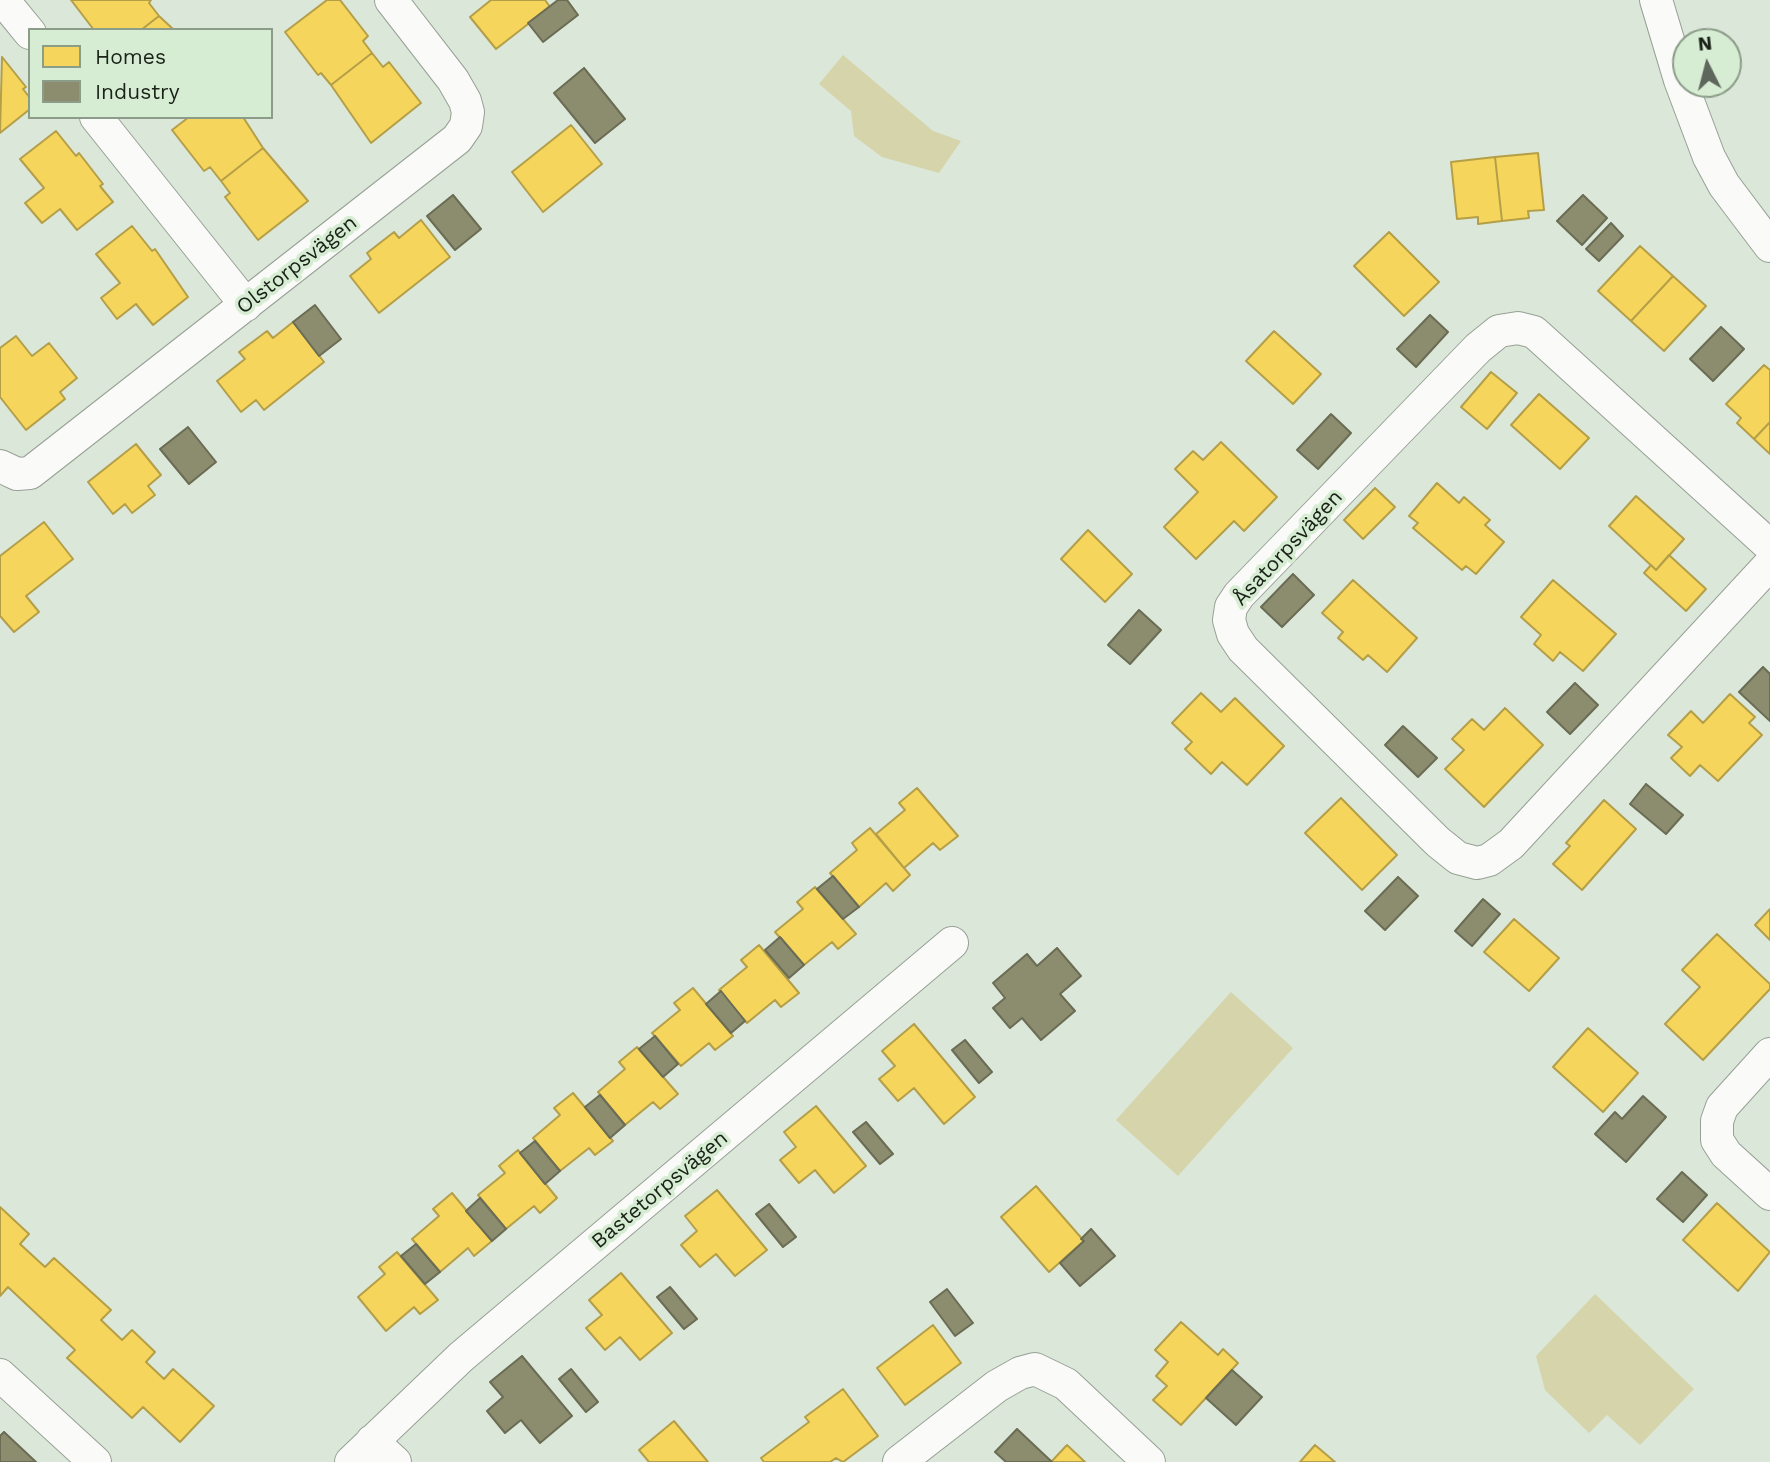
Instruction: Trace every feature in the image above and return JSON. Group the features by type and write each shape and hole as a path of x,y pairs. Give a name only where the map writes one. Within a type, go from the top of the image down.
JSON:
{"street":[{"path":"3,0 28,31"},
{"name":"Olstorpsvägen","path":"0,466 17,474 30,473 442,153 466,126 468,113 465,101 453,80 391,0"},
{"path":"1656,0 1680,80 1709,157 1724,185 1770,246"},
{"path":"98,119 246,305"},
{"name":"Åsatorpsvägen","path":"1770,546 1534,331 1518,328 1499,331 1478,348 1239,595 1231,607 1229,620 1233,634 1243,649 1438,842 1458,858 1477,863 1489,860 1521,835 1770,564"},
{"name":"Bastetorpsvägen","path":"362,1451 461,1357 952,943"},
{"path":"1770,1054 1722,1107 1717,1121 1717,1140 1726,1154 1770,1194"},
{"path":"899,1462 997,1386 1020,1373 1035,1369 1066,1384 1149,1462"},
{"path":"0,1375 95,1462"},
{"path":"362,1451 395,1462"}],"shaded area":[{"path":"843,55 933,131 961,141 939,173 882,157 854,136 851,111 819,84"},
{"path":"1231,992 1293,1048 1178,1176 1116,1120"},
{"path":"1595,1294 1694,1389 1640,1445 1607,1415 1589,1433 1545,1390 1536,1356"}],"building: Homes":[{"path":"71,0 151,0 149,3 159,16 144,28 92,28"},
{"path":"327,0 340,0 368,36 363,41 372,53 331,85 321,73 318,75 285,32"},
{"path":"491,0 545,0 550,7 496,49 470,17"},
{"path":"159,16 172,28 144,28"},
{"path":"372,53 383,67 389,62 421,103 371,143 331,85"},
{"path":"2,57 26,87 23,89 28,95 28,111 0,133"},
{"path":"186,119 244,119 263,148 221,181 210,167 204,171 172,130"},
{"path":"571,125 602,164 543,212 512,172"},
{"path":"56,131 76,156 79,153 113,202 77,230 60,209 42,223 25,203 44,188 20,159"},
{"path":"263,148 308,201 258,240 225,197 230,193 221,181"},
{"path":"1538,153 1544,210 1528,211 1529,218 1502,221 1495,157"},
{"path":"1495,157 1502,221 1478,224 1478,217 1457,219 1451,162"},
{"path":"421,220 450,257 379,313 350,276 371,259 367,253 394,232 399,238"},
{"path":"132,226 152,251 155,249 188,297 153,325 136,304 117,319 101,298 120,283 96,254"},
{"path":"1389,232 1439,282 1404,316 1354,266"},
{"path":"1640,246 1673,276 1631,321 1598,291"},
{"path":"1673,276 1706,306 1664,351 1631,321"},
{"path":"293,322 324,362 264,410 256,400 241,412 217,381 245,359 239,352 267,331 273,338"},
{"path":"1274,331 1321,374 1293,404 1246,361"},
{"path":"16,336 32,356 49,343 77,378 60,392 65,399 26,430 0,397 0,348"},
{"path":"1764,365 1770,370 1770,422 1754,439 1737,423 1741,418 1726,404"},
{"path":"1491,372 1517,393 1487,429 1461,407"},
{"path":"1539,394 1589,438 1560,469 1511,425"},
{"path":"1770,422 1770,454 1754,439"},
{"path":"1221,442 1277,497 1244,531 1234,521 1196,559 1164,527 1198,492 1175,469 1193,451 1203,460"},
{"path":"136,444 161,475 148,486 155,495 132,513 125,504 113,514 88,482"},
{"path":"1437,483 1459,503 1464,497 1490,520 1485,525 1504,542 1476,574 1466,566 1462,570 1413,528 1418,523 1409,516"},
{"path":"1375,488 1395,507 1363,539 1344,520"},
{"path":"1636,496 1684,539 1656,570 1609,526"},
{"path":"44,522 73,559 26,596 39,612 14,632 0,616 0,556"},
{"path":"1088,530 1132,574 1105,602 1061,559"},
{"path":"1669,555 1706,589 1686,611 1644,573 1651,565 1656,570"},
{"path":"1353,580 1417,638 1387,672 1368,655 1363,660 1338,638 1343,632 1322,613"},
{"path":"1553,580 1616,634 1583,671 1560,652 1553,661 1534,644 1541,635 1521,617"},
{"path":"1201,693 1221,712 1235,698 1284,746 1247,785 1222,762 1211,774 1185,749 1192,742 1172,723"},
{"path":"1730,694 1755,717 1749,723 1762,735 1718,781 1700,765 1690,776 1671,758 1682,747 1668,735 1691,711 1703,723"},
{"path":"1505,708 1543,745 1484,807 1445,769 1464,750 1452,739 1472,719 1484,730"},
{"path":"917,788 958,836 940,850 933,843 904,868 876,834 905,810 899,803"},
{"path":"1341,798 1397,855 1362,890 1305,833"},
{"path":"1604,800 1636,829 1582,890 1553,864 1570,846 1566,843"},
{"path":"870,828 910,875 893,891 886,883 859,907 830,873 857,850 852,843"},
{"path":"815,887 856,934 838,949 832,942 804,965 775,932 803,909 797,902"},
{"path":"1770,909 1770,940 1755,925"},
{"path":"1514,919 1559,958 1529,991 1484,952"},
{"path":"1717,934 1770,984 1770,989 1703,1060 1665,1024 1700,987 1682,970"},
{"path":"759,945 799,993 781,1007 775,1000 747,1023 719,990 747,967 741,960"},
{"path":"693,988 733,1036 715,1050 709,1043 681,1066 652,1033 680,1010 674,1003"},
{"path":"914,1024 975,1097 944,1124 914,1088 898,1101 879,1079 895,1066 882,1051"},
{"path":"1588,1028 1638,1073 1603,1112 1553,1067"},
{"path":"637,1047 678,1094 660,1109 653,1102 625,1125 598,1092 625,1069 619,1062"},
{"path":"573,1093 613,1141 595,1155 589,1148 560,1171 533,1138 560,1115 554,1108"},
{"path":"816,1106 866,1166 834,1193 815,1170 799,1183 780,1160 796,1147 784,1132"},
{"path":"518,1150 557,1198 540,1213 534,1206 506,1229 478,1195 505,1173 499,1166"},
{"path":"1036,1186 1084,1241 1049,1272 1001,1217"},
{"path":"717,1190 767,1250 735,1276 716,1254 700,1267 681,1245 697,1231 685,1216"},
{"path":"452,1193 492,1241 474,1256 468,1248 440,1272 412,1239 439,1216 433,1209"},
{"path":"1717,1203 1770,1252 1738,1291 1683,1240"},
{"path":"0,1207 29,1234 20,1244 45,1267 54,1258 111,1310 101,1320 122,1340 132,1330 155,1352 146,1362 164,1379 173,1369 214,1406 180,1442 143,1407 132,1418 67,1358 75,1350 8,1287 0,1296"},
{"path":"397,1252 438,1300 420,1314 414,1307 386,1331 358,1297 385,1274 379,1267"},
{"path":"621,1273 672,1333 640,1360 620,1337 605,1350 586,1328 602,1315 589,1300"},
{"path":"1181,1322 1218,1355 1223,1349 1238,1363 1181,1425 1153,1400 1167,1386 1156,1376 1168,1362 1155,1350"},
{"path":"933,1325 961,1363 905,1405 877,1368"},
{"path":"843,1389 878,1436 843,1462 836,1458 830,1462 764,1462 761,1458 809,1422 805,1417"},
{"path":"674,1421 708,1462 649,1462 639,1450"},
{"path":"1067,1445 1085,1462 1051,1462"},
{"path":"1315,1445 1335,1462 1300,1462"}],"building: Industry":[{"path":"558,0 567,0 578,15 543,42 528,23"},
{"path":"584,68 625,119 595,143 554,93"},
{"path":"453,195 481,229 455,250 427,216"},
{"path":"1583,195 1607,218 1582,245 1557,221"},
{"path":"1611,223 1623,236 1599,261 1586,249"},
{"path":"315,305 341,339 319,356 293,322"},
{"path":"1430,315 1448,332 1416,367 1397,349"},
{"path":"1721,327 1744,349 1713,381 1690,359"},
{"path":"1331,414 1351,433 1318,469 1297,450"},
{"path":"188,427 216,462 189,484 160,449"},
{"path":"1293,574 1314,595 1282,627 1261,607"},
{"path":"1139,610 1161,630 1130,664 1108,645"},
{"path":"1763,667 1770,674 1770,721 1739,692"},
{"path":"1575,683 1598,705 1570,734 1547,712"},
{"path":"1403,726 1437,758 1418,777 1385,745"},
{"path":"1646,784 1683,815 1666,834 1630,804"},
{"path":"833,876 859,907 843,919 817,889"},
{"path":"1398,877 1418,896 1385,930 1365,911"},
{"path":"1483,899 1500,914 1472,946 1455,931"},
{"path":"780,937 804,965 789,978 765,950"},
{"path":"1057,948 1081,976 1060,994 1075,1011 1041,1040 1022,1018 1010,1028 993,1008 1005,998 993,983 1027,954 1037,966"},
{"path":"721,991 745,1021 731,1033 706,1004"},
{"path":"655,1036 678,1064 663,1077 639,1049"},
{"path":"965,1040 992,1072 979,1083 952,1050"},
{"path":"600,1095 625,1125 610,1138 585,1107"},
{"path":"1643,1096 1666,1117 1626,1162 1595,1134 1615,1112 1622,1119"},
{"path":"866,1122 893,1154 880,1164 853,1132"},
{"path":"535,1141 560,1171 545,1184 520,1153"},
{"path":"1682,1172 1707,1195 1683,1222 1657,1199"},
{"path":"480,1198 506,1229 492,1241 466,1211"},
{"path":"769,1204 796,1237 783,1247 756,1214"},
{"path":"1091,1229 1115,1256 1080,1286 1060,1263 1084,1241 1081,1239"},
{"path":"416,1244 440,1272 425,1284 401,1256"},
{"path":"670,1287 697,1319 684,1329 657,1297"},
{"path":"947,1289 973,1323 955,1336 930,1302"},
{"path":"522,1356 572,1416 540,1443 521,1420 505,1433 487,1411 503,1397 490,1382"},
{"path":"571,1369 598,1402 586,1412 559,1379"},
{"path":"1232,1370 1262,1397 1236,1425 1206,1398"},
{"path":"1017,1429 1052,1462 1006,1462 995,1452"},
{"path":"4,1432 36,1462 0,1462 0,1436"}]}
